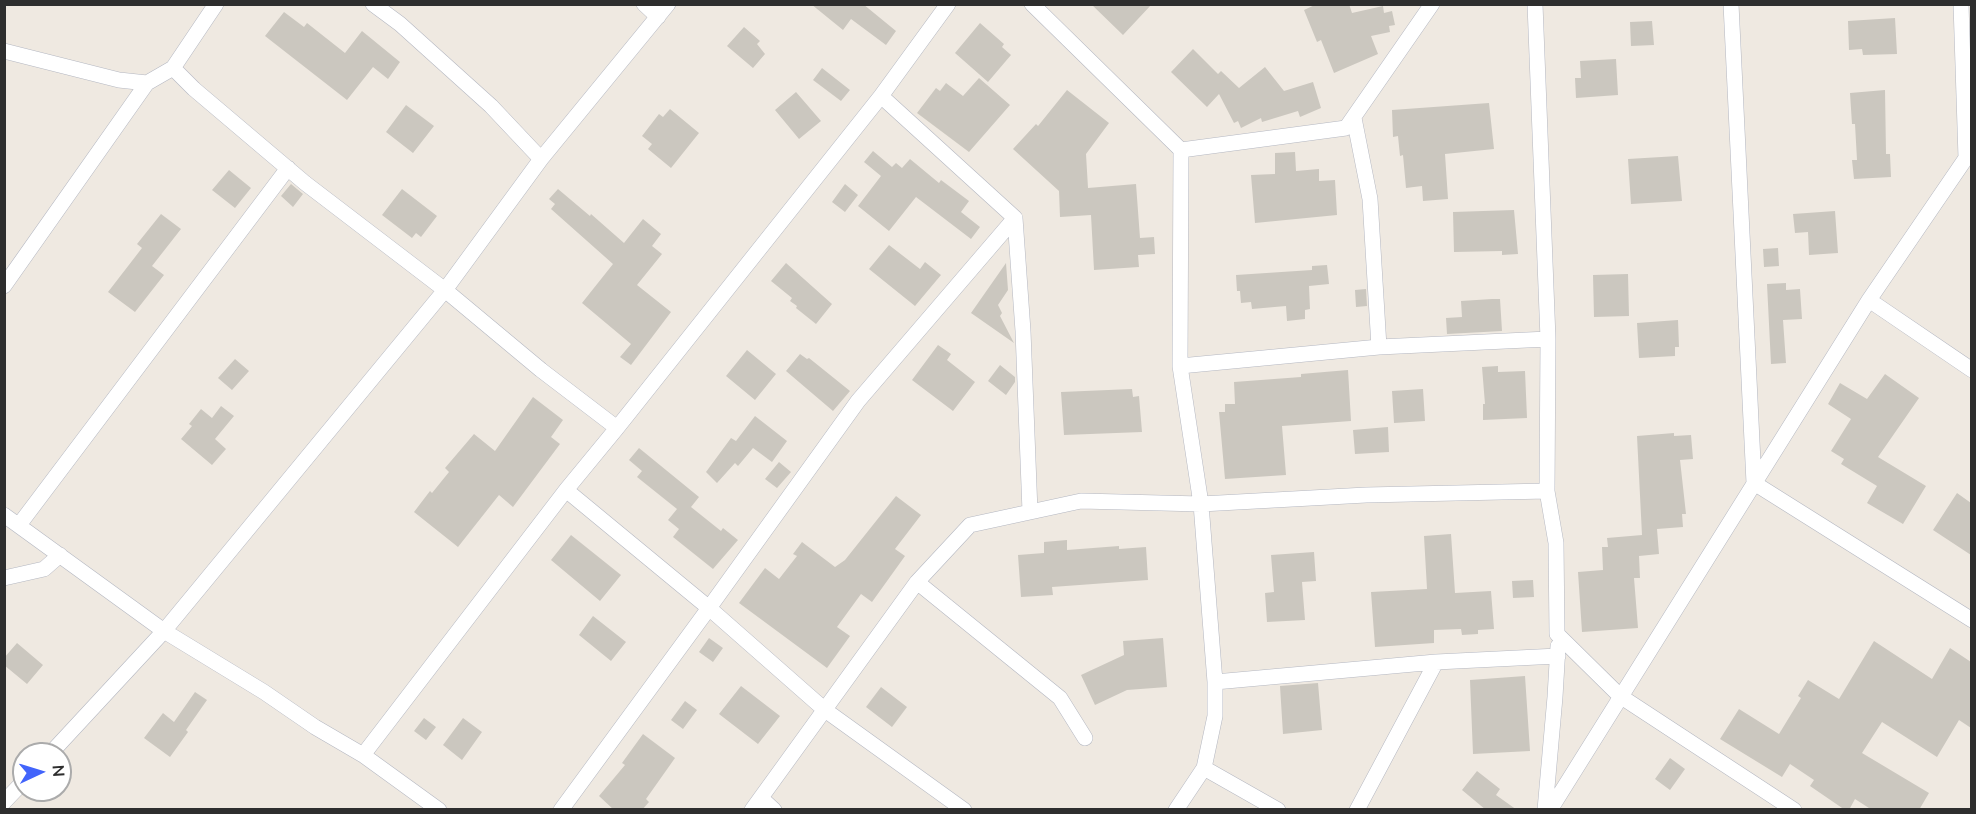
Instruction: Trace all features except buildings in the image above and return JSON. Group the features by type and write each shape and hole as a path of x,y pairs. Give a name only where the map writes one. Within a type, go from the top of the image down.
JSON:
{"street":[{"path":"7,277 147,83 173,68 216,4"},
{"path":"373,4 400,24 491,106 540,159"},
{"path":"644,4 658,17"},
{"path":"61,742 164,632 445,290 540,159 668,4"},
{"path":"363,755 566,490 881,96 948,4"},
{"path":"1032,4 1181,150 1180,366 1201,504 1215,682 1215,716 1204,768 1176,810"},
{"path":"1181,150 1346,128 1432,4"},
{"path":"1535,4 1548,339 1547,491 1556,543 1558,656 1545,810"},
{"path":"1731,4 1754,483"},
{"path":"1550,810 1869,300 1969,157 1961,4"},
{"path":"4,51 119,81 147,83"},
{"path":"173,68 194,90 288,168 617,428"},
{"path":"881,96 1015,218 1023,331 1030,512"},
{"path":"1354,118 1370,199 1379,347"},
{"path":"19,525 288,168"},
{"path":"561,810 858,401 1015,218"},
{"path":"1869,300 1971,370"},
{"path":"1180,366 1379,347 1548,339"},
{"path":"1754,483 1971,620"},
{"path":"566,490 709,608 825,710 964,810"},
{"path":"774,810 757,804 917,582 970,525 1081,501 1201,504 1366,495 1547,491"},
{"path":"4,515 164,632 264,692 315,728 363,755 439,810"},
{"path":"4,578 44,568 60,555"},
{"path":"917,582 1060,698 1085,738"},
{"path":"1557,634 1620,696 1794,810"},
{"path":"1215,682 1436,662 1558,656"},
{"path":"1357,810 1436,662"},
{"path":"1204,768 1278,810"}]}
